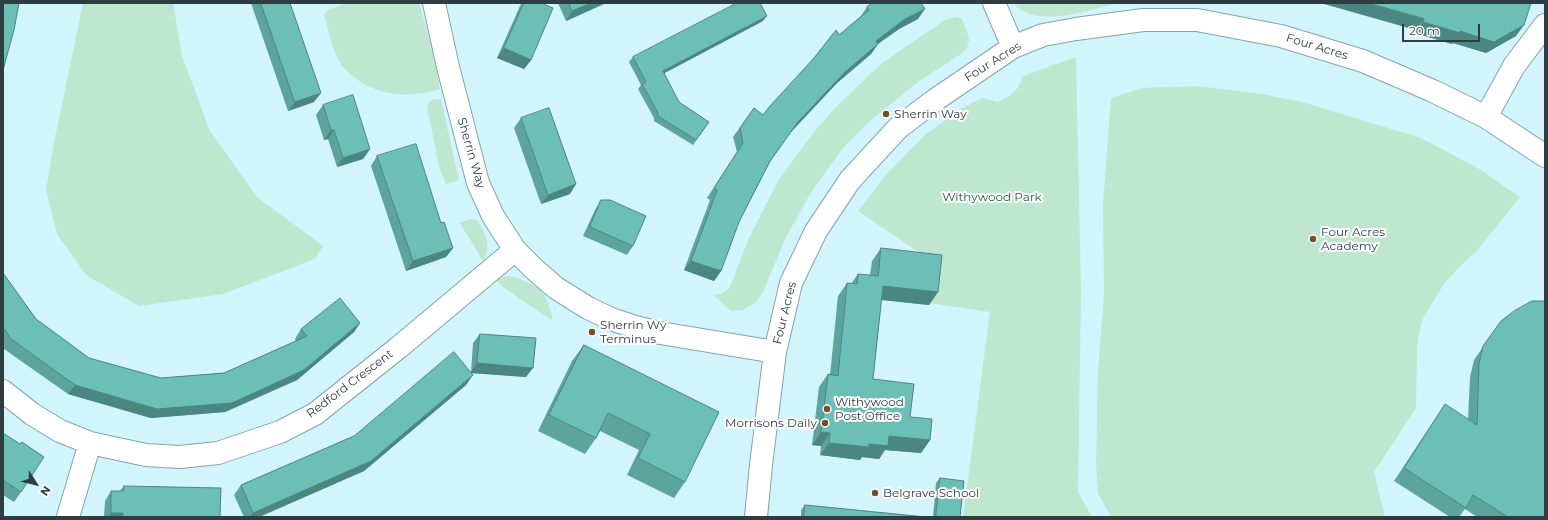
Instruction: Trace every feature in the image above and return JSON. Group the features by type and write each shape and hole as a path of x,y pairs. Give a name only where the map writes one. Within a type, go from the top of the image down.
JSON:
{"street":[{"name":"Sherrin Way","path":"434,3 448,67 478,183 493,216 515,250 556,288 588,308 611,318 634,327 660,333 775,352"},
{"path":"994,3 1013,47"},
{"name":"Four Acres","path":"756,517 775,352 791,283 816,231 850,180 898,128 935,100 1013,47 1043,35 1076,29 1143,11 1281,36 1363,61 1433,91 1486,117 1545,156"},
{"path":"1486,117 1514,66 1545,25"},
{"name":"Redford Crescent","path":"3,391 32,414 60,432 90,443 146,455 180,457 218,453 280,432 314,414 398,348 515,250"},
{"path":"68,517 90,443"}],"green space":[{"path":"83,3 173,3 182,56 210,131 257,197 323,246 315,259 223,294 139,306 86,275 57,234 46,190 53,148"},
{"path":"347,3 419,3 433,51 440,89 430,92 409,94 389,93 370,87 346,70 342,66 336,54 324,14 328,10"},
{"path":"1013,3 1120,3 1079,13 1049,16 1035,15 1023,11"},
{"path":"956,17 962,19 967,31 969,40 967,48 961,54 919,81 870,121 843,148 813,189 785,239 763,292 756,302 743,310 731,311 713,295 722,294 730,287 749,238 778,181 814,132 837,106 882,63 945,20"},
{"name":"Withywood Park","path":"1076,57 1081,290 1078,492 1092,517 963,517 990,312 929,303 933,262 858,211 886,175 926,134 968,105 983,98 998,102 1007,97 1019,86 1023,76"},
{"name":"Four Acres Academy","path":"1198,86 1262,94 1302,102 1421,138 1476,167 1520,197 1476,252 1465,261 1444,284 1423,318 1417,348 1416,408 1374,472 1385,517 1111,517 1098,493 1096,464 1098,370 1104,294 1103,203 1111,98 1142,88"},
{"path":"433,99 441,99 459,180 446,184 439,166 427,106"},
{"path":"471,219 477,220 487,240 487,250 483,261 460,223"},
{"path":"507,276 528,282 542,292 546,298 553,317 551,320 500,285 496,279"}],"building":[{"path":"3,3 19,3 14,30 3,70"},
{"path":"261,3 290,3 321,93 295,102"},
{"path":"524,3 541,3 553,8 531,60 504,48"},
{"path":"569,3 591,3 572,11"},
{"path":"737,3 760,3 767,16 663,71 679,102 709,122 696,140 658,116 658,113 642,84 646,82 633,57"},
{"path":"873,3 921,3 925,9 905,19 876,41 878,44 844,73 798,122 770,161 739,222 721,271 691,261 717,190 714,188 743,143 740,128 754,108 763,115 814,58 836,30 839,35 869,10 867,7"},
{"path":"1368,3 1531,3 1524,25 1494,42 1460,31 1460,33 1423,22 1424,19"},
{"path":"353,95 370,149 343,158 334,130 331,130 323,105"},
{"path":"549,108 576,184 548,195 521,118"},
{"path":"416,144 441,223 444,222 453,248 413,261 377,156"},
{"path":"601,200 610,200 646,216 633,246 590,227"},
{"path":"881,248 942,255 938,292 883,286 873,379 914,384 910,417 932,419 930,440 889,436 888,446 869,444 869,447 829,443 830,433 821,432 828,374 838,376 847,283 857,284 858,274 878,276"},
{"path":"3,273 36,319 89,358 161,378 224,373 307,336 301,329 340,298 360,323 304,370 232,403 157,409 75,385 11,339 3,327"},
{"path":"1532,301 1545,301 1545,517 1508,517 1473,495 1466,508 1404,468 1445,404 1477,425 1479,364 1483,346 1501,321 1514,311"},
{"path":"480,334 536,338 533,368 477,363"},
{"path":"584,345 719,412 685,482 638,458 650,434 608,413 596,438 549,415"},
{"path":"454,352 473,375 371,461 253,513 241,485 354,436"},
{"path":"3,433 20,444 22,442 44,457 21,492 3,480"},
{"path":"940,478 964,481 960,517 936,517"},
{"path":"124,486 221,488 220,517 123,517 123,513 111,513 111,491 123,491"},
{"path":"805,505 926,517 804,517"}],"place":[{"name":"Sherrin Way","path":"886,114"},
{"name":"Four Acres Academy","path":"1313,239"},
{"name":"Sherrin Wy Terminus","path":"592,332"},
{"name":"Withywood Post Office","path":"827,409"},
{"name":"Morrisons Daily","path":"825,423"},
{"name":"Belgrave School","path":"875,493"}]}
